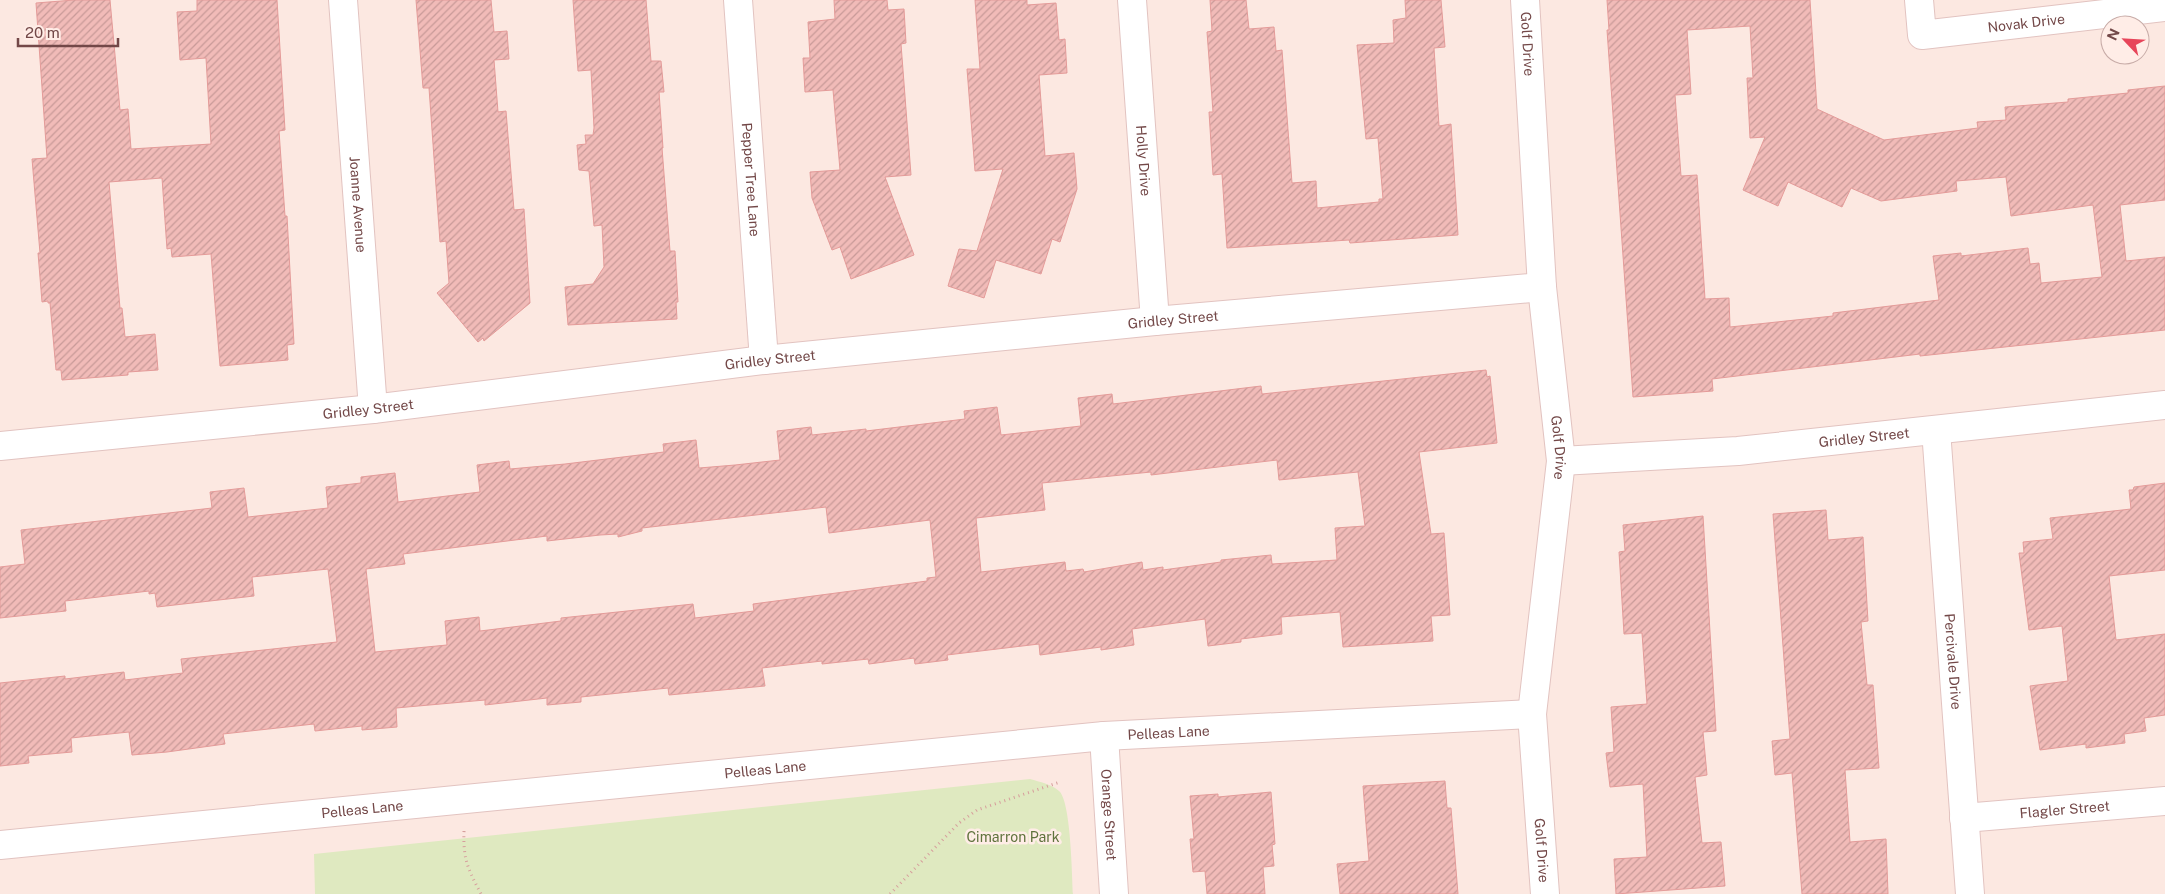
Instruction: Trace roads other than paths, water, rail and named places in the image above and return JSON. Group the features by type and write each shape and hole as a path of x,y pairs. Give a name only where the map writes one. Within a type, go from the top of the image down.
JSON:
{"street":[{"name":"Joanne Avenue","path":"343,0 373,409"},
{"name":"Pepper Tree Lane","path":"738,0 764,360"},
{"name":"Holly Drive","path":"1132,0 1155,321"},
{"name":"Golf Drive","path":"1525,0 1542,287 1561,461 1532,714 1545,894"},
{"name":"Novak Drive","path":"1919,0 1922,35 2165,7"},
{"name":"Gridley Street","path":"0,446 373,409 764,360 1155,321 1542,287"},
{"name":"Gridley Street","path":"1561,461 1738,451 2165,404"},
{"name":"Percivale Drive","path":"1936,430 1970,894"},
{"name":"Pelleas Lane","path":"0,845 1104,736 1532,714"},
{"name":"Orange Street","path":"1104,736 1114,894"},
{"name":"Flagler Street","path":"1964,818 2165,801"}],"park label":[{"name":"Cimarron Park","path":"1013,837"}]}
